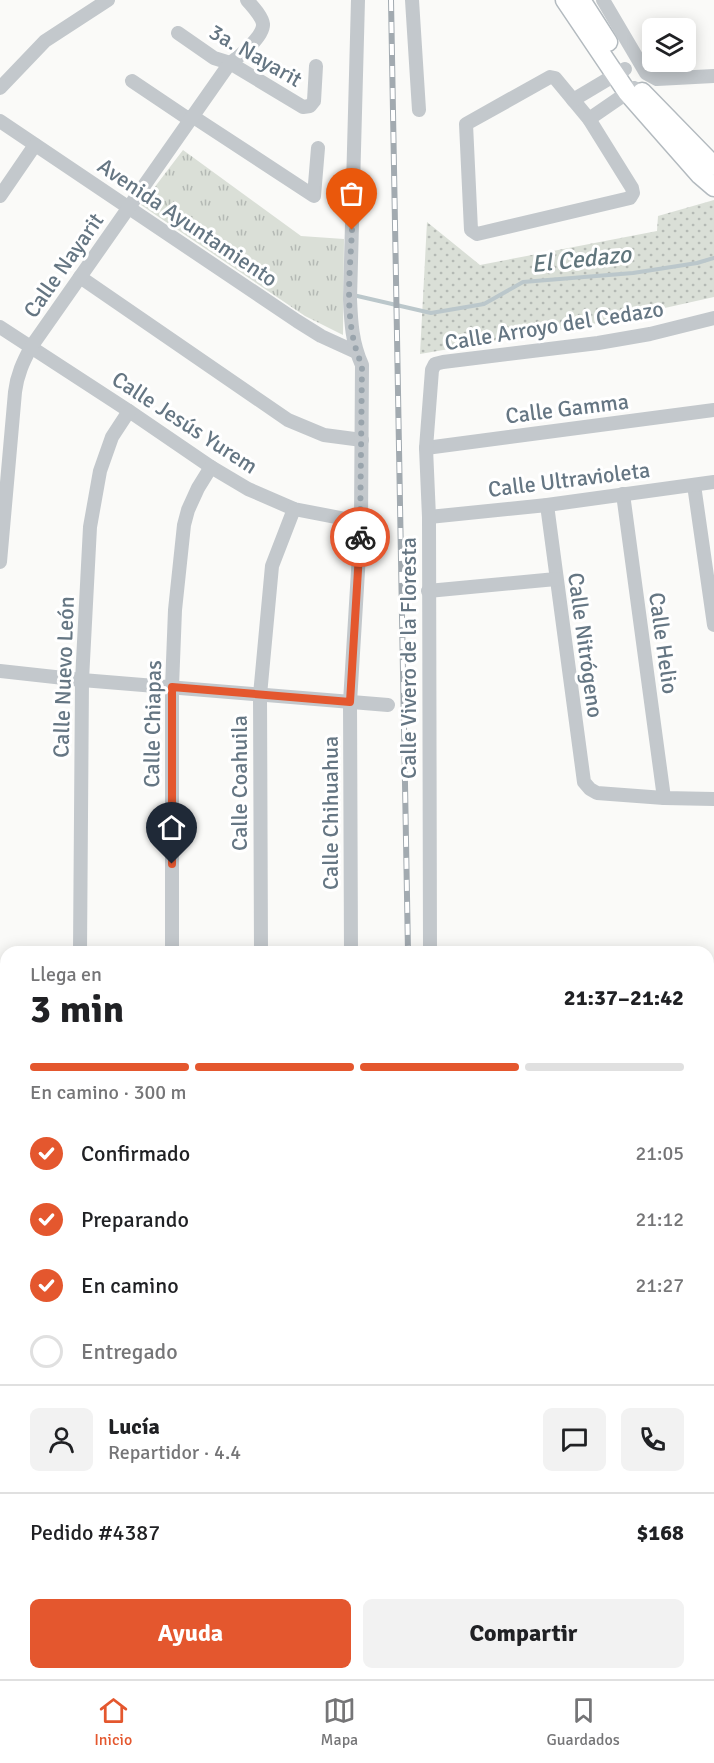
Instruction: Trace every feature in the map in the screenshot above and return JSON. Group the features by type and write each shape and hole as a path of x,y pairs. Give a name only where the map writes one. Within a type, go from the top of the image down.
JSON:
{"main road":[{"path":"565,0 632,89 707,171 714,187"},
{"path":"581,0 620,72"}],"street":[{"path":"0,88 45,40 108,0"},
{"name":"Calle Nayarit","path":"0,562 17,377 31,347 191,118 230,63 242,55 263,26 262,20 247,0"},
{"name":"Calle Chihuahua","path":"351,946 350,702 361,522 362,440 362,365 352,334 350,298 358,0"},
{"path":"412,0 419,110"},
{"path":"603,0 650,77 657,79 714,76"},
{"name":"3a. Nayarit","path":"178,33 214,58 230,63 303,106 310,106 314,101 316,66"},
{"path":"573,100 620,72"},
{"path":"546,78 555,78 573,100 589,119 632,188 633,193 630,198 477,234 473,233 471,230 466,124 546,78"},
{"path":"132,81 314,196 318,148"},
{"path":"589,119 632,89"},
{"name":"Avenida Ayuntamiento","path":"0,121 297,321 321,336 356,351"},
{"path":"0,196 35,145"},
{"path":"80,277 288,420 324,435 362,440"},
{"name":"Calle Arroyo del Cedazo","path":"435,364 640,336 714,318"},
{"name":"Calle Jesús Yurem","path":"0,327 211,467 248,489 294,509 361,522"},
{"name":"Calle Vivero de la Floresta","path":"430,946 429,517 426,448 432,370 435,364"},
{"name":"Calle Gamma","path":"426,448 714,410"},
{"name":"Calle Nuevo León","path":"80,946 82,680 90,526 100,471 112,437 129,411"},
{"name":"Calle Chiapas","path":"172,946 172,687 175,610 184,525 198,488 211,467"},
{"name":"Calle Ultravioleta","path":"429,517 547,505 714,482"},
{"path":"694,484 714,626"},
{"name":"Calle Helio","path":"623,494 664,798"},
{"name":"Calle Nitrógeno","path":"547,505 584,782 597,793 664,798"},
{"name":"Calle Coahuila","path":"261,946 260,695 272,566 294,509"},
{"path":"428,591 556,579"},
{"path":"0,671 82,680 388,705"},
{"path":"664,798 714,799"}],"green space":[{"path":"183,150 301,236 344,239 343,335 305,316 141,205"},
{"path":"714,200 714,297 593,324 420,354 427,222 480,265 657,231 658,216"}],"waterway":[{"name":"El Cedazo","path":"353,295 431,313 484,304 523,282 633,273 697,263 714,258"}],"railway":[{"path":"391,0 408,946"}],"way so far":[{"path":"352,230 350,298 352,334 362,365 360,537"}],"route":[{"path":"172,864 172,687 350,702 360,537"}]}
